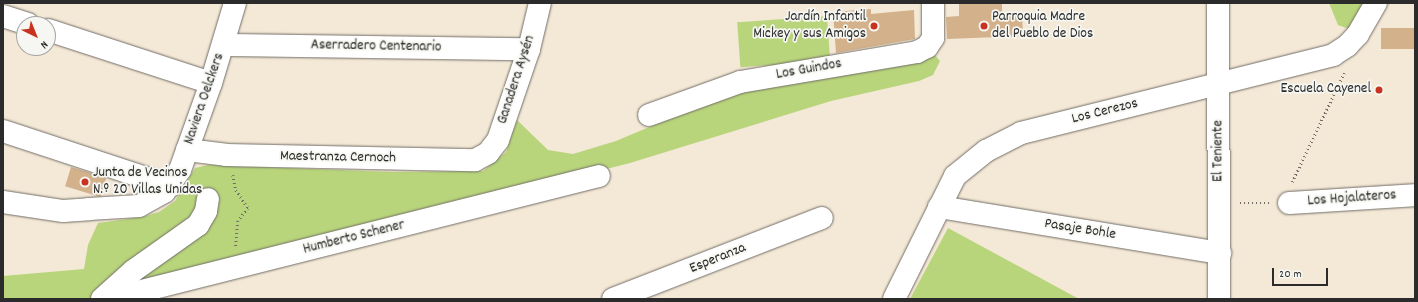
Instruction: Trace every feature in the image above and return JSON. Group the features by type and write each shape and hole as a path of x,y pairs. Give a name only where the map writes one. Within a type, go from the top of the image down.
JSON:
{"street":[{"name":"Naviera Oelckers","path":"3,202 63,211 139,206 156,198 170,186 180,170 212,83 235,3"},
{"name":"Ganadera Aysén","path":"488,153 498,140 529,49 540,3"},
{"name":"Los Guindos","path":"649,115 740,82 917,52 927,47 933,38 933,3"},
{"name":"El Teniente","path":"1218,3 1219,299"},
{"name":"Los Cerezos","path":"894,299 955,176 969,163 1015,136 1333,55 1347,46 1358,34 1376,3"},
{"path":"3,16 16,20"},
{"path":"56,33 212,83"},
{"name":"Aserradero Centenario","path":"224,45 529,49"},
{"path":"3,131 170,186"},
{"name":"Maestranza Cernoch","path":"188,150 226,155 475,160 488,153"},
{"name":"Humberto Schener","path":"110,299 599,176"},
{"name":"Los Hojalateros","path":"1285,203 1415,195"},
{"path":"102,299 129,274 198,225 206,212 208,199"},
{"name":"Pasaje Bohle","path":"940,207 1220,253"},
{"name":"Esperanza","path":"613,299 822,218"}],"path":[{"path":"1240,203 1285,203 1347,65 1350,54 1347,46"},
{"path":"226,155 236,190 248,208 238,221 238,237"}],"green space":[{"path":"1329,3 1366,3 1349,29 1338,25"},
{"path":"827,16 830,61 740,67 737,22"},
{"path":"934,54 940,61 933,75 919,81 831,101 630,163 90,299 3,299 3,276 84,269 88,245 98,223 142,217 159,212 175,201 195,168 208,165 393,172 483,171 506,152 517,120 548,150 573,154 616,141 742,88"},
{"path":"948,228 1079,299 910,299"}],"building":[{"name":"Parroquia Madre del Pueblo de Dios","path":"959,3 1002,3 1002,13 1022,13 1023,36 947,39 946,17 959,16"},
{"name":"Jardín Infantil Mickey y sus Amigos","path":"871,9 871,14 914,10 915,39 836,53 833,12"},
{"path":"1381,28 1415,28 1415,49 1381,49"},
{"name":"Junta de Vecinos N.º 20 Villas Unidas","path":"71,167 106,178 101,197 65,186"}],"place":[{"name":"Jardín Infantil Mickey y sus Amigos","path":"874,26"},
{"name":"Parroquia Madre del Pueblo de Dios","path":"984,26"},
{"name":"Escuela Cayenel","path":"1379,90"},
{"name":"Junta de Vecinos N.º 20 Villas Unidas","path":"85,182"}]}
